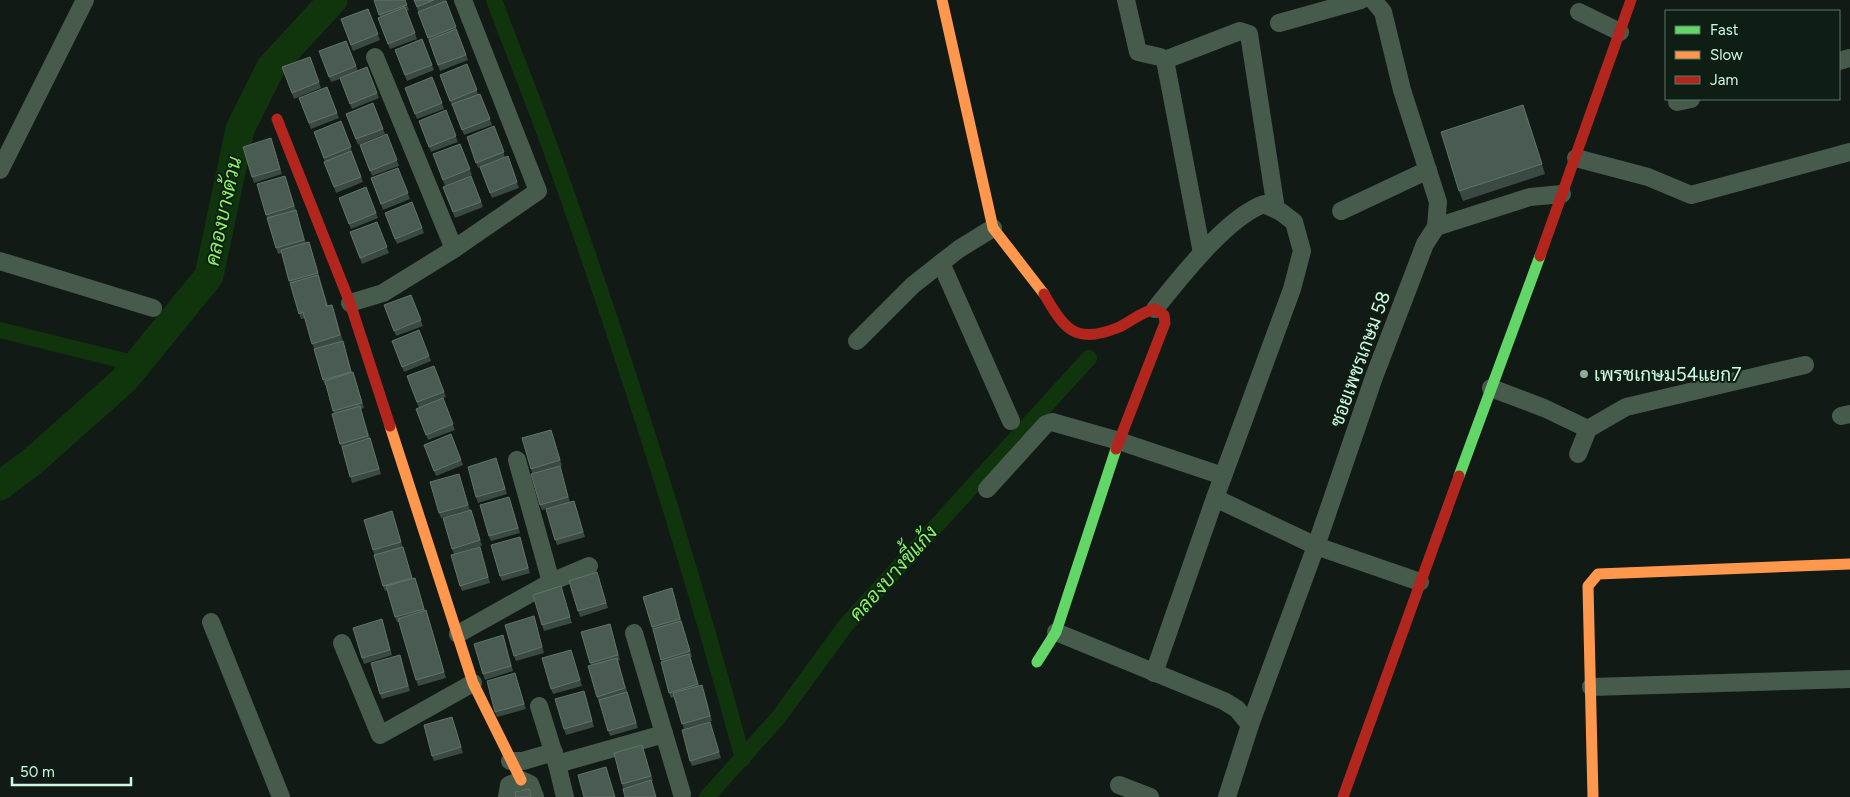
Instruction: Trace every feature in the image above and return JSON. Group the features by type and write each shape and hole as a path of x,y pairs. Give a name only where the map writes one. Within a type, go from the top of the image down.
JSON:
{"street":[{"path":"0,170 85,0"},
{"path":"350,303 383,293 454,249 538,191 463,0"},
{"path":"942,0 992,228 1042,291 1060,322 1070,332 1086,336 1117,328 1146,311 1155,310 1164,314 1165,323 1119,441 1056,632 1037,662"},
{"path":"1126,0 1138,52 1165,60 1202,252"},
{"path":"1279,23 1360,0"},
{"path":"1343,797 1632,0"},
{"name":"ซอยเพชรเกษม 58","path":"1228,797 1250,725 1316,546 1374,377 1426,244 1436,228 1438,202 1402,90 1380,2"},
{"path":"1579,12 1620,32"},
{"path":"1165,60 1240,31 1245,31 1249,34 1276,209"},
{"path":"375,57 454,249"},
{"path":"277,119 350,303 473,683 512,778 530,784 536,797"},
{"path":"1576,158 1648,177 1691,195 1850,152"},
{"path":"1341,211 1428,170"},
{"path":"1436,228 1530,197 1562,194"},
{"path":"1154,673 1215,498 1292,289 1302,251 1294,222 1276,209 1264,204 1253,208 1202,252 1155,310"},
{"path":"857,341 913,285 992,228"},
{"path":"0,261 153,308"},
{"path":"941,263 1010,421"},
{"path":"1578,454 1588,429 1626,407 1805,366"},
{"path":"1491,388 1544,408 1588,429"},
{"path":"987,490 1046,424 1052,422 1119,441 1223,476"},
{"path":"517,460 552,582"},
{"path":"1215,498 1316,546 1420,582"},
{"path":"1593,797 1592,687 1588,586 1598,574 1850,564"},
{"path":"458,634 552,582 589,566"},
{"path":"211,622 281,797"},
{"path":"1056,632 1224,702 1237,710 1250,725"},
{"path":"634,633 682,794"},
{"path":"342,643 380,735 473,683"},
{"path":"1592,687 1850,679"},
{"path":"539,706 565,797"},
{"path":"512,778 523,761 555,758 664,734"},
{"path":"1119,786 1150,797"}],"building":[{"path":"374,0 405,0 407,5 379,15"},
{"path":"414,0 434,0 417,7"},
{"path":"446,1 456,27 428,38 418,12"},
{"path":"405,7 415,33 388,44 378,18"},
{"path":"368,9 378,34 351,45 341,19"},
{"path":"456,29 466,55 438,65 429,40"},
{"path":"422,39 432,65 405,75 395,50"},
{"path":"346,41 356,66 329,77 319,51"},
{"path":"310,57 319,82 292,93 282,67"},
{"path":"467,64 477,90 450,101 440,75"},
{"path":"367,67 377,93 350,104 340,78"},
{"path":"432,77 442,103 415,114 405,88"},
{"path":"327,87 337,113 309,123 299,98"},
{"path":"480,94 490,119 462,130 452,104"},
{"path":"373,103 383,129 356,139 346,114"},
{"path":"1523,105 1542,164 1459,191 1441,132"},
{"path":"446,110 456,136 429,147 419,121"},
{"path":"341,121 351,147 324,158 314,132"},
{"path":"494,126 504,152 476,163 467,137"},
{"path":"387,134 397,160 370,171 360,145"},
{"path":"271,138 280,169 252,177 243,147"},
{"path":"460,144 470,169 443,180 433,154"},
{"path":"351,151 361,177 334,187 324,162"},
{"path":"508,156 517,182 490,193 480,167"},
{"path":"398,168 408,193 381,204 371,178"},
{"path":"285,176 294,206 266,215 257,184"},
{"path":"471,176 481,202 453,212 443,187"},
{"path":"366,187 376,213 349,224 339,198"},
{"path":"412,202 422,228 395,239 385,213"},
{"path":"296,210 304,240 276,248 267,218"},
{"path":"377,222 387,247 360,258 350,232"},
{"path":"309,242 318,273 289,281 281,250"},
{"path":"318,275 327,306 332,305 340,335 312,344 303,312 299,314 290,283"},
{"path":"411,295 421,320 394,331 384,305"},
{"path":"419,330 429,356 402,367 392,341"},
{"path":"343,341 351,372 323,380 314,349"},
{"path":"434,366 444,392 417,402 407,376"},
{"path":"353,372 362,403 333,411 325,381"},
{"path":"443,398 453,424 426,435 416,409"},
{"path":"360,406 368,436 340,444 332,414"},
{"path":"551,430 560,460 531,469 522,438"},
{"path":"451,434 461,460 434,471 424,445"},
{"path":"370,438 379,469 350,477 342,447"},
{"path":"496,458 505,489 476,497 468,467"},
{"path":"560,466 568,497 540,505 531,474"},
{"path":"459,474 468,505 439,513 430,482"},
{"path":"509,497 518,528 489,536 480,505"},
{"path":"574,501 583,532 555,540 546,509"},
{"path":"471,510 480,540 452,549 443,518"},
{"path":"392,511 401,542 373,550 364,520"},
{"path":"520,537 528,568 500,576 491,545"},
{"path":"403,547 412,578 383,586 374,555"},
{"path":"480,547 488,577 460,586 451,555"},
{"path":"597,572 606,603 578,611 569,581"},
{"path":"415,578 424,609 395,617 386,586"},
{"path":"561,586 570,617 542,625 533,595"},
{"path":"672,588 680,619 652,627 643,597"},
{"path":"426,610 444,672 416,680 398,619"},
{"path":"534,616 542,647 514,656 505,625"},
{"path":"382,619 390,650 362,658 353,628"},
{"path":"681,621 690,651 661,660 653,629"},
{"path":"610,624 618,655 590,663 581,632"},
{"path":"503,635 511,666 483,674 474,644"},
{"path":"571,650 580,680 551,689 542,658"},
{"path":"689,654 698,684 669,693 661,662"},
{"path":"400,655 408,686 380,694 371,663"},
{"path":"617,658 625,688 597,697 588,666"},
{"path":"515,673 524,704 495,712 487,681"},
{"path":"702,685 710,716 682,724 673,693"},
{"path":"584,691 592,721 564,729 555,699"},
{"path":"627,692 636,723 608,731 599,700"},
{"path":"452,717 461,747 432,756 424,725"},
{"path":"710,722 719,752 690,761 682,730"},
{"path":"642,745 651,776 622,784 614,753"},
{"path":"606,767 615,797 584,797 578,775"},
{"path":"651,780 656,797 625,797 623,789"},
{"path":"529,789 531,797 516,797 515,792"}],"waterway":[{"name":"คลองบางด้วน","path":"0,486 33,461 124,380 209,276 240,129 271,67 333,0"},
{"path":"494,0 549,144 614,332 682,545 743,759"},
{"path":"0,330 137,364"},
{"name":"คลองบางขี้แก้ง","path":"707,797 778,718 846,625 1089,358"}],"traffic: fast":[{"path":"1459,476 1540,256"},
{"path":"1037,662 1056,632 1116,449"}],"traffic: slow":[{"path":"942,0 993,228 1044,294"},
{"path":"390,426 473,683 521,780"},
{"path":"1593,797 1588,586 1598,574 1850,564"}],"traffic: jam":[{"path":"1540,256 1631,0"},
{"path":"277,119 350,303 390,426"},
{"path":"1044,294 1065,324 1080,334 1102,333 1117,328 1155,309 1164,315 1165,323 1116,449"},
{"path":"1343,797 1459,476"}],"place":[{"name":"เพรชเกษม54แยก7","path":"1584,374"}]}
